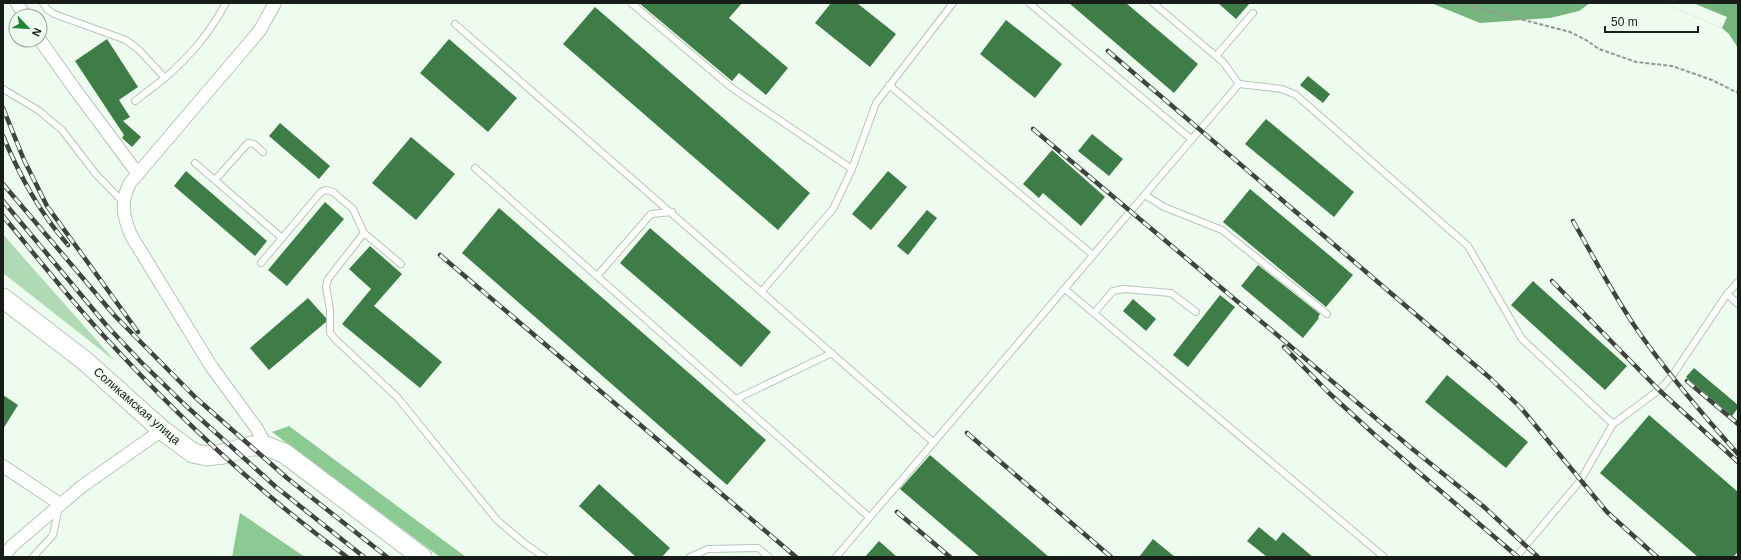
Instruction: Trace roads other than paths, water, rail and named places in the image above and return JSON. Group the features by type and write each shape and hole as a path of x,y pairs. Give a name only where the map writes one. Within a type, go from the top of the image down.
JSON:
{"main road":[{"name":"Соликамская улица","path":"3,298 85,360 162,430 193,453 207,456 223,454 251,446 266,446 284,453 422,557"}],"street":[{"path":"266,446 257,429 211,366 132,237 126,225 123,202 125,192 138,174 260,30 275,3"},
{"path":"46,48 138,174"},
{"path":"3,557 12,546 81,487 162,430"},
{"path":"3,466 60,504"}],"lane":[{"path":"42,3 54,14 126,40 139,50 165,78"},
{"path":"135,101 165,78 187,58 203,40 226,3"},
{"path":"631,3 732,88 852,169"},
{"path":"762,291 833,209 852,169 876,103 953,3"},
{"path":"1029,3 1191,139"},
{"path":"1153,3 1216,56 1233,74 1239,84"},
{"path":"1216,56 1254,13"},
{"path":"455,24 672,212 933,442"},
{"path":"836,557 1239,84"},
{"path":"1239,84 1282,89 1296,95 1468,246 1522,339 1613,424"},
{"path":"889,85 1093,255"},
{"path":"3,88 38,110 62,130 95,173 123,202"},
{"path":"215,180 248,143 254,144 263,152"},
{"path":"195,163 282,238"},
{"path":"475,168 869,517"},
{"path":"261,263 322,192 326,190 333,192 353,209 364,233 401,264"},
{"path":"1144,195 1164,207 1222,230 1327,314"},
{"path":"598,276 650,214 672,212"},
{"path":"364,233 328,279 326,287 330,310 330,333 397,397 497,520 524,543 544,557"},
{"path":"1516,557 1580,480 1613,424 1664,386 1727,294 1738,282"},
{"path":"1065,289 1384,557"},
{"path":"1094,313 1113,291 1124,289 1171,293 1196,312"},
{"path":"1727,294 1738,304"},
{"path":"736,399 832,353"},
{"path":"33,557 53,535 60,504"},
{"path":"690,557 708,549 758,548 769,557"}],"railway":[{"path":"1108,51 1490,378 1521,408 1607,512 1657,557"},
{"path":"3,108 24,160 47,206 138,332"},
{"path":"1033,129 1410,447 1483,506 1538,557"},
{"path":"3,136 16,165 39,207 68,245"},
{"path":"3,184 115,316 196,398 287,478 387,557"},
{"path":"3,201 107,326 141,362 184,404 276,487 364,557"},
{"path":"3,216 90,321 189,424 250,480 347,557"},
{"path":"1573,221 1612,291 1638,331 1686,394 1738,454"},
{"path":"440,255 796,557"},
{"path":"1552,281 1659,390 1738,462"},
{"path":"1284,347 1329,393 1375,435 1518,557"},
{"path":"1687,381 1738,424"},
{"path":"967,433 1111,557"},
{"path":"897,512 950,557"}]}
